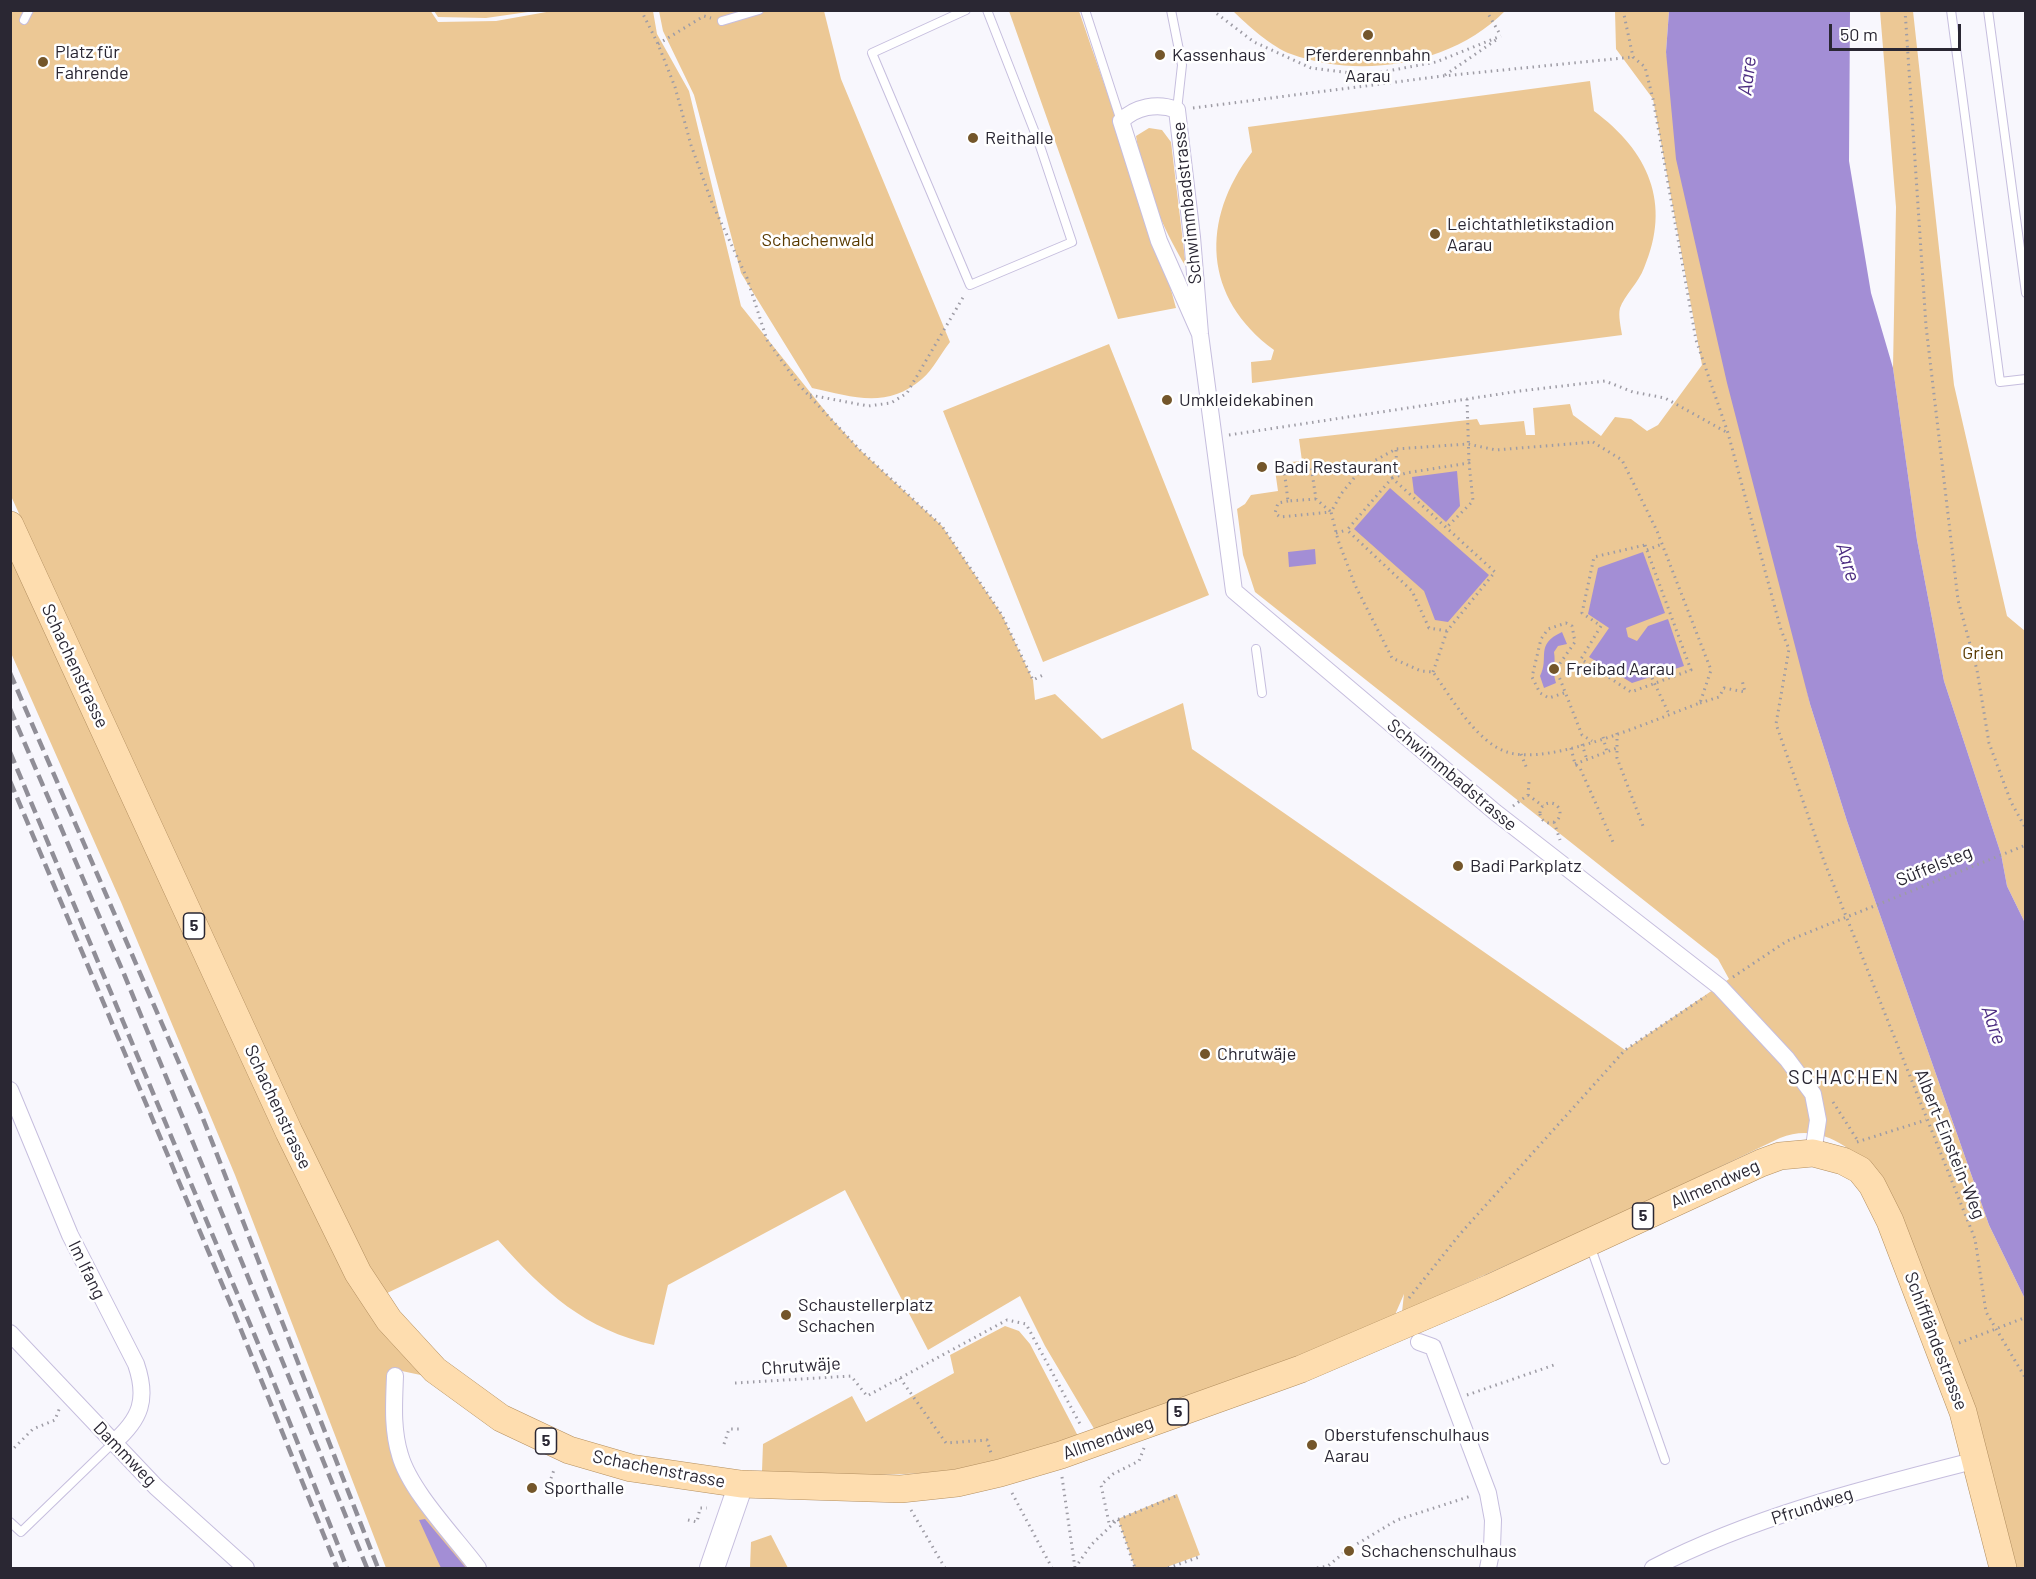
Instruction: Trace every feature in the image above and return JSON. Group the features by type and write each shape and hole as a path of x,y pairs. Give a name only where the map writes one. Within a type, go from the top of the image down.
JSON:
{"main road":[{"name":"Schachenstrasse","path":"10,525 289,1132 358,1273 389,1320 412,1347 458,1389 521,1429 569,1450 631,1468 741,1484"},
{"name":"Allmendweg","path":"741,1484 901,1489 957,1483 1000,1473 1091,1444 1301,1369 1420,1333 1588,1242 1761,1163 1780,1156 1814,1153"},
{"name":"Schiffländestrasse","path":"1814,1153 1844,1161 1860,1170 1872,1185 1890,1221 1941,1350 1977,1460 2003,1569"}],"street":[{"name":"Schwimmbadstrasse","path":"1200,334 1159,241 1121,121 1133,109 1167,106 1177,110 1192,237 1200,334 1234,591 1499,815 1720,987 1787,1059 1813,1094 1818,1120 1814,1153"},
{"name":"Im Ifang","path":"10,1090 70,1235 136,1364 143,1385 139,1410 130,1426 113,1443"},
{"name":"Dammweg","path":"10,1333 156,1487 246,1569"},
{"path":"1420,1333 1453,1400 1487,1491 1493,1520 1492,1548 1488,1569"},
{"path":"395,1376 394,1421 399,1453 406,1473 478,1569"},
{"name":"Pfrundweg","path":"1653,1569 1708,1543 1825,1500 1977,1460"},
{"path":"712,1569 741,1484"}],"lane":[{"path":"24,20 29,10"},
{"path":"722,21 759,10"},
{"path":"966,10 872,53 970,285 1072,242 1039,143 987,10"},
{"path":"1085,10 1121,121"},
{"path":"1171,10 1182,65 1177,110"},
{"path":"1951,10 2000,382 2025,380"},
{"path":"1988,10 2025,293"},
{"path":"1256,649 1262,693"},
{"path":"1588,1242 1665,1460"},
{"path":"10,1522 21,1533 113,1443"}],"path":[{"path":"641,10 658,44 712,203 747,278 767,340 799,385 860,450 942,526 1002,615 1033,680 1043,675"},
{"path":"1212,10 1254,42 1311,68 1366,75 1436,62 1501,36"},
{"path":"1486,10 1501,36"},
{"name":"Albert-Einstein-Weg","path":"1623,10 1633,57 1645,67 1696,340 1728,433 1781,630 1789,649 1776,724 1824,861 1848,916 1926,1120 1975,1239 1986,1312 2025,1379"},
{"path":"1905,10 1915,124 1926,326 1958,600 1977,670 1989,743 2011,802 2025,829"},
{"path":"658,44 704,16 722,21"},
{"path":"1443,76 1501,36"},
{"path":"1177,110 1443,76 1633,57"},
{"path":"810,395 868,406 891,404 907,393 970,285"},
{"path":"1215,437 1605,381 1633,392 1665,399 1728,433"},
{"path":"1446,527 1473,501 1467,399"},
{"path":"1331,512 1341,494 1363,467 1396,449 1468,444 1496,450 1593,442 1622,460 1662,544 1711,670 1700,703"},
{"path":"1396,449 1397,478"},
{"path":"1336,533 1347,531 1392,478 1406,473 1469,463"},
{"path":"1288,501 1284,469 1311,466 1316,499 1331,512 1336,533 1355,585 1392,658 1421,671 1433,672"},
{"path":"1392,478 1495,572 1447,631 1433,672"},
{"path":"1316,499 1278,503 1275,513 1280,517 1331,512"},
{"path":"1347,531 1412,591 1429,628 1447,631"},
{"path":"1645,544 1647,550 1691,670 1631,692 1581,659 1601,626 1582,613 1594,557 1645,544"},
{"path":"1647,550 1662,544"},
{"path":"1564,693 1549,698 1539,693 1532,677 1541,639 1548,628 1566,623 1572,626 1575,642 1556,669 1582,735 1592,741"},
{"path":"1433,672 1467,721 1506,752 1521,754 1559,752 1719,697 1724,688 1745,692 1742,680"},
{"path":"1652,678 1669,714"},
{"path":"1617,733 1617,758 1643,826"},
{"path":"1603,737 1607,752"},
{"path":"1582,744 1587,760"},
{"path":"1570,748 1575,764 1580,768 1583,779 1601,809 1613,842"},
{"path":"1575,764 1617,748"},
{"path":"1521,754 1527,770"},
{"path":"1528,795 1529,783"},
{"path":"1499,815 1528,795"},
{"path":"1528,795 1543,806 1552,804 1558,807 1557,819 1552,823 1543,821 1540,816 1543,806"},
{"path":"1627,799 1632,797"},
{"name":"Süffelsteg","path":"1420,1333 1402,1312 1415,1288 1625,1050 1787,941 1876,903 2025,845"},
{"path":"1851,1148 1858,1141 1926,1120"},
{"path":"1941,1350 2024,1318"},
{"name":"Chrutwäje","path":"735,1383 850,1376 867,1396 1007,1320 1026,1324 1091,1444"},
{"path":"1453,1400 1554,1365"},
{"path":"900,1378 946,1443 987,1440 994,1463 1052,1569"},
{"path":"10,1452 33,1429 54,1420 56,1410 70,1398"},
{"path":"723,1444 729,1429 739,1429"},
{"path":"1146,1444 1139,1461 1113,1474 1101,1485 1110,1523 1176,1496"},
{"path":"549,1484 558,1460"},
{"path":"1061,1472 1075,1569"},
{"path":"901,1489 945,1569"},
{"path":"1317,1569 1328,1566 1347,1550 1397,1520 1487,1491"},
{"path":"688,1520 697,1522 700,1508 707,1508"},
{"path":"1075,1569 1091,1545 1118,1519"},
{"path":"1118,1519 1136,1569"},
{"path":"1168,1569 1199,1557"}],"green space":[{"path":"430,10 438,22 496,21 552,11 653,11 657,34 689,91 741,306 830,417 860,450 942,526 1002,615 1033,680 1035,700 1055,694 1102,739 1183,703 1192,749 1625,1050 1729,979 1718,959 1255,592 1243,555 1237,509 1245,504 1251,495 1278,491 1275,470 1279,463 1302,461 1299,439 1477,419 1480,425 1524,421 1526,435 1535,435 1533,408 1570,404 1573,415 1601,436 1615,417 1631,419 1647,431 1658,425 1702,365 1653,99 1616,49 1615,11 1669,11 1666,52 1810,704 1847,821 1989,1225 2025,1299 2025,1568 2017,1568 1990,1472 1878,1174 1846,1147 1834,1140 1808,1133 1780,1138 1629,1210 1402,1312 1404,1294 1394,1317 1334,1344 1096,1432 1045,1346 1020,1296 928,1350 845,1190 668,1285 654,1345 607,1330 586,1319 549,1292 498,1240 383,1295 349,1238 11,496 10,11"},
{"path":"434,11 535,11 486,18 438,17"},
{"name":"Schachenwald","path":"659,11 824,11 841,79 950,342 926,375 909,388 896,394 869,398 812,388 741,273 694,95 663,31"},
{"path":"1009,11 1079,11 1143,195 1176,308 1118,319"},
{"name":"Pferderennbahn Aarau","path":"1233,11 1505,11 1484,29 1460,44 1433,55 1376,66 1347,66 1318,62 1284,51 1252,29"},
{"name":"Grien","path":"1880,11 1913,11 1954,385 2007,616 2025,631 2025,923 2007,886 2001,854 1944,681 1917,540 1893,368 1896,207"},
{"name":"Leichtathletikstadion Aarau","path":"1590,81 1594,111 1629,143 1650,180 1655,200 1656,222 1652,244 1642,273 1620,308 1622,335 1252,383 1251,362 1271,360 1274,350 1251,329 1233,307 1222,282 1217,257 1217,231 1224,204 1235,178 1252,152 1248,127"},
{"path":"1149,128 1162,130 1171,142 1186,267 1161,220 1143,171 1136,136"},
{"path":"1109,344 1209,595 1043,662 943,411"},
{"path":"10,545 208,977 430,1377 397,1370 395,1460 474,1568 386,1568 235,1175 121,902 11,653"},
{"path":"1005,1326 1019,1331 1030,1344 1078,1436 1013,1458 948,1471 868,1475 762,1471 763,1444 852,1396 866,1422 954,1373 950,1355"},
{"path":"1177,1494 1200,1555 1164,1568 1135,1568 1118,1519"},
{"path":"771,1535 788,1568 750,1568 751,1542"}],"water":[{"name":"Aare","path":"1669,11 1850,11 1849,161 1871,293 1893,368 1917,540 1944,681 2001,854 2007,886 2025,923 2025,1299 1989,1225 1847,821 1810,704 1727,383 1676,159 1666,52"},
{"path":"1457,471 1460,506 1446,522 1414,493 1412,477"},
{"path":"1390,488 1489,575 1448,622 1435,620 1424,591 1354,529"},
{"path":"1315,549 1316,564 1289,567 1288,552"},
{"path":"1643,552 1665,613 1626,628 1628,637 1637,641 1648,626 1668,619 1684,666 1632,683 1589,657 1609,628 1588,614 1598,568"},
{"path":"1562,632 1567,644 1558,646 1554,652 1556,683 1544,688 1540,676 1545,647 1553,637"},
{"path":"425,1519 466,1568 441,1568 419,1520"}],"railway":[{"path":"10,673 202,1116 378,1568"},
{"path":"10,709 124,974 367,1568"},
{"path":"10,752 265,1360 347,1568"},
{"path":"10,781 233,1310 337,1568"}],"place":[{"name":"Pferderennbahn Aarau","path":"1368,35"},
{"name":"Kassenhaus","path":"1160,55"},
{"name":"Platz für Fahrende","path":"43,62"},
{"name":"Reithalle","path":"973,138"},
{"name":"Leichtathletikstadion Aarau","path":"1435,234"},
{"name":"Umkleidekabinen","path":"1167,400"},
{"name":"Badi Restaurant","path":"1262,467"},
{"name":"Freibad Aarau","path":"1554,669"},
{"name":"Badi Parkplatz","path":"1458,866"},
{"name":"Chrutwäje","path":"1205,1054"},
{"name":"Schaustellerplatz Schachen","path":"786,1315"},
{"name":"Oberstufenschulhaus Aarau","path":"1312,1445"},
{"name":"Sporthalle","path":"532,1488"},
{"name":"Schachenschulhaus","path":"1349,1551"}],"district":[{"name":"SCHACHEN","path":"1844,1077"}]}
